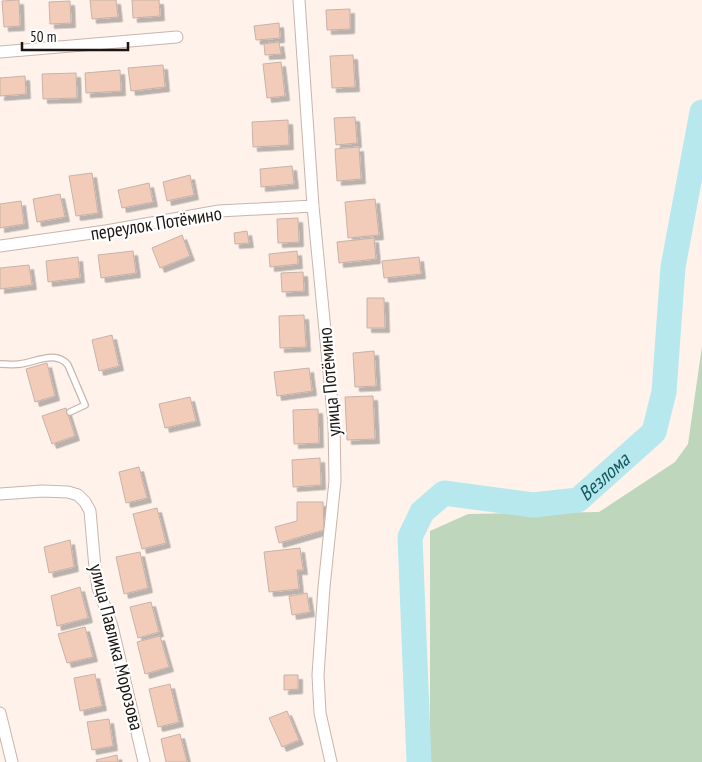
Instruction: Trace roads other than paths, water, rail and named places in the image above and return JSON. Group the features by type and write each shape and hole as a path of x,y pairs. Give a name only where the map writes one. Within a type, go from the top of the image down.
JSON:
{"street":[{"name":"улица Потёмино","path":"299,0 313,206 334,424 335,481 324,587 318,675 320,713 331,762"},
{"path":"0,52 177,38"},
{"name":"переулок Потёмино","path":"0,246 106,232 219,211 313,206"},
{"name":"улица Павлика Морозова","path":"0,494 42,491 68,492 78,495 85,502 90,512 98,588 112,626 144,762"},
{"path":"0,712 12,762"}],"lane":[{"path":"0,364 19,364 54,357 64,360 68,365 85,405 70,412"}],"waterway":[{"name":"Везлома","path":"419,762 410,537 422,512 444,493 533,505 578,500 654,432 664,392 673,267 702,112"}]}
